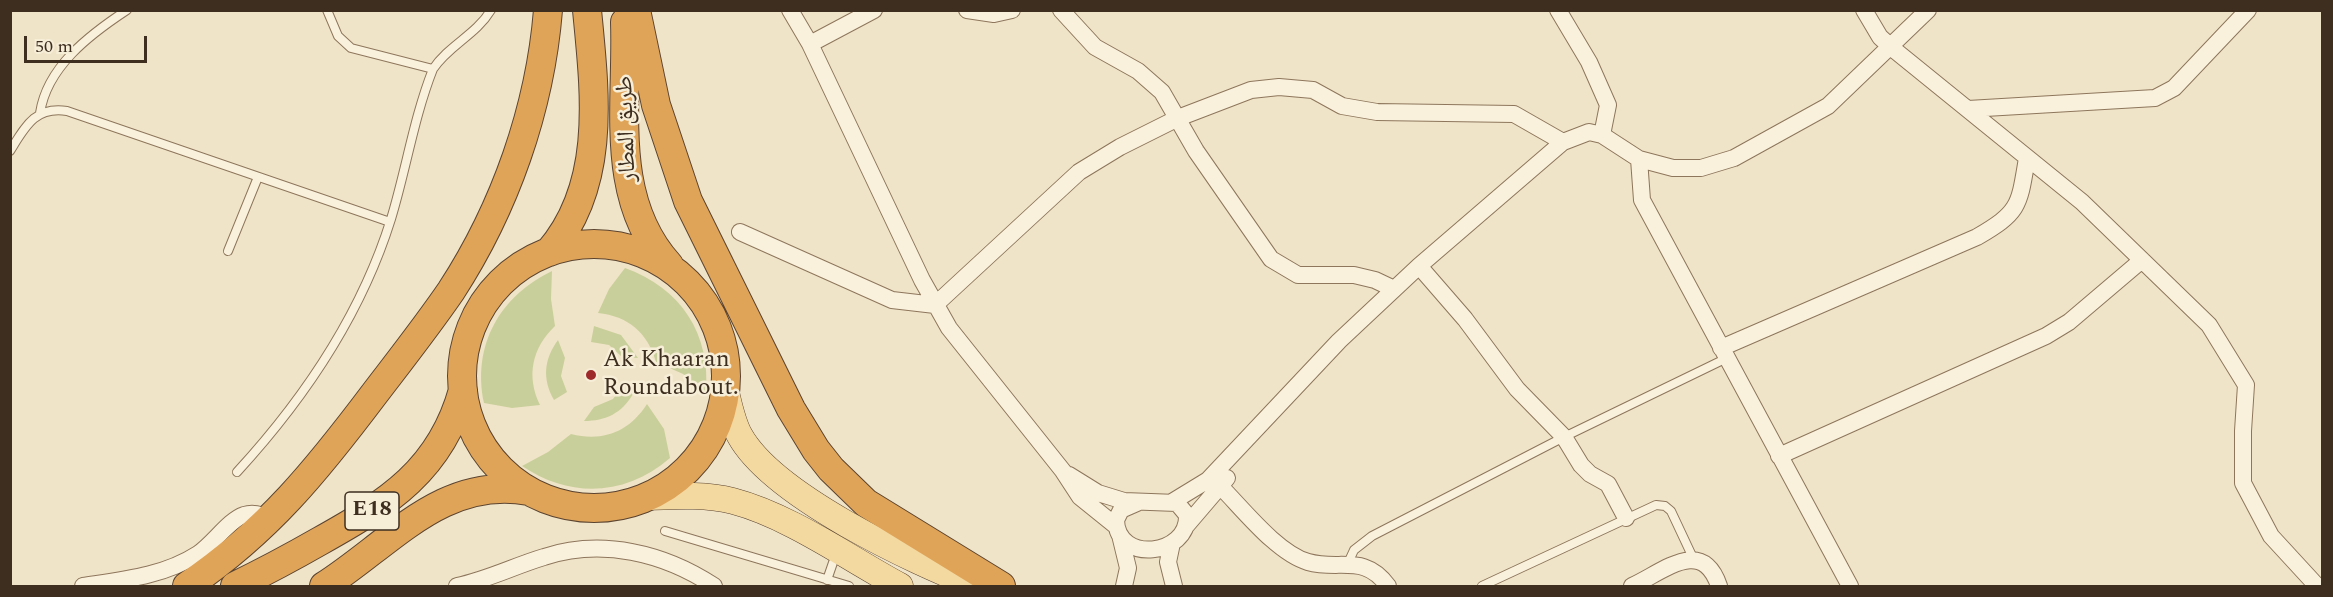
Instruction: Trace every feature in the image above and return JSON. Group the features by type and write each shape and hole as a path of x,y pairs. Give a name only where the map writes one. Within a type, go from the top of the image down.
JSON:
{"highway":[{"path":"187,586 230,555 271,520 337,444 433,315 472,254 496,206 520,146 537,82 548,10"},
{"name":"طريق المطار","path":"549,252 576,214 591,165 591,74 587,10"},
{"name":"طريق المطار","path":"624,10 625,159 629,189 645,233 674,271"},
{"path":"636,10 656,105 688,201 791,409 816,450 847,487 866,503 1001,586"},
{"path":"581,245 614,246 645,254 674,271 698,294 715,323 725,355 725,388 717,422 701,453 676,478 646,496 614,506 579,507 563,504 531,492 505,474 484,449 470,421 463,390 464,355 474,321 505,279 519,268 549,252 581,245"},
{"name":"E18","path":"235,586 330,536 399,492 423,468 442,441 463,390"},
{"name":"E18","path":"324,586 446,500 489,488 531,492"}],"main road":[{"path":"725,388 740,435 760,462 784,484 886,544 977,586"},
{"path":"646,496 689,496 732,501 762,511 837,551 876,579 900,586"}],"street":[{"path":"790,10 810,44 934,305 966,350 1063,471 1080,497 1117,529 1131,546 1144,551 1157,550 1172,543 1220,486 1266,420"},
{"path":"810,44 874,10"},
{"path":"967,10 994,14 1012,10"},
{"path":"1061,10 1095,47 1151,80 1162,92 1206,167 1264,251 1279,266 1309,276 1365,276 1394,289"},
{"path":"1558,10 1589,62 1608,105 1602,135"},
{"path":"1864,10 1873,27 1892,48 2082,202 2209,325 2246,385 2243,483 2271,536 2317,586"},
{"path":"1063,471 1098,493 1137,503 1172,501 1208,480 1314,367 1394,289 1563,142 1589,132 1602,135 1639,159 1673,168 1701,168 1734,158 1828,106 1892,48 1928,10"},
{"path":"1968,109 2155,98 2174,88 2248,10"},
{"path":"740,232 892,300 934,305 1079,172 1120,147 1178,118 1251,90 1280,87 1313,90 1342,106 1377,112 1514,114 1563,142"},
{"path":"1724,353 1977,237 2002,222 2013,212 2021,198 2027,158"},
{"path":"1639,159 1642,200 1850,586"},
{"path":"1779,456 2032,344 2069,322 2142,260"},
{"path":"1419,266 1465,319 1517,389 1564,437 1581,465 1612,488 1626,518"},
{"path":"1220,486 1294,556 1315,564 1348,563 1374,572 1388,586"},
{"path":"1172,501 1185,510 1186,526"},
{"path":"1124,586 1127,577 1127,559 1117,529 1122,510 1137,503"},
{"path":"83,586 142,577 171,568 199,553 233,522 245,515 258,514 271,520"},
{"path":"1172,543 1168,562 1174,586"},
{"path":"457,586 491,578 546,556 606,548 626,550 670,564 714,586"},
{"path":"1632,586 1674,564 1694,560 1711,569 1719,586"}],"lane":[{"path":"40,113 45,89 57,70 76,50 127,10"},
{"path":"327,10 338,36 351,48 433,69"},
{"path":"237,471 286,416 328,356 363,291 390,222 433,69 446,52 474,30 491,10"},
{"path":"10,151 25,125 40,113 48,110 67,111 390,222"},
{"path":"228,251 258,177"},
{"path":"1348,563 1354,550 1372,536 1724,353"},
{"path":"1482,586 1656,505 1668,508 1694,560"},
{"path":"665,531 849,586"},
{"path":"827,580 837,551"}],"green space":[{"path":"625,268 662,288 677,301 688,316 703,351 706,393 683,374 656,362 648,343 627,322 598,313 609,289"},
{"path":"552,271 551,299 555,326 536,353 533,373 533,384 540,405 512,408 484,403 481,382 482,361 494,325 504,308 518,294 534,281"},
{"path":"594,326 621,335 638,358 622,357 609,345 591,342"},
{"path":"558,340 565,358 561,376 567,392 554,400 546,377 546,369 550,354"},
{"path":"621,388 633,394 624,406 613,415 584,421 594,407 613,399"},
{"path":"647,404 664,429 670,458 653,471 635,480 598,489 579,488 541,477 522,466 548,452 571,434 594,437 623,428 640,414"}],"place":[{"name":"Ak Khaaran Roundabout.","path":"591,375"}]}
